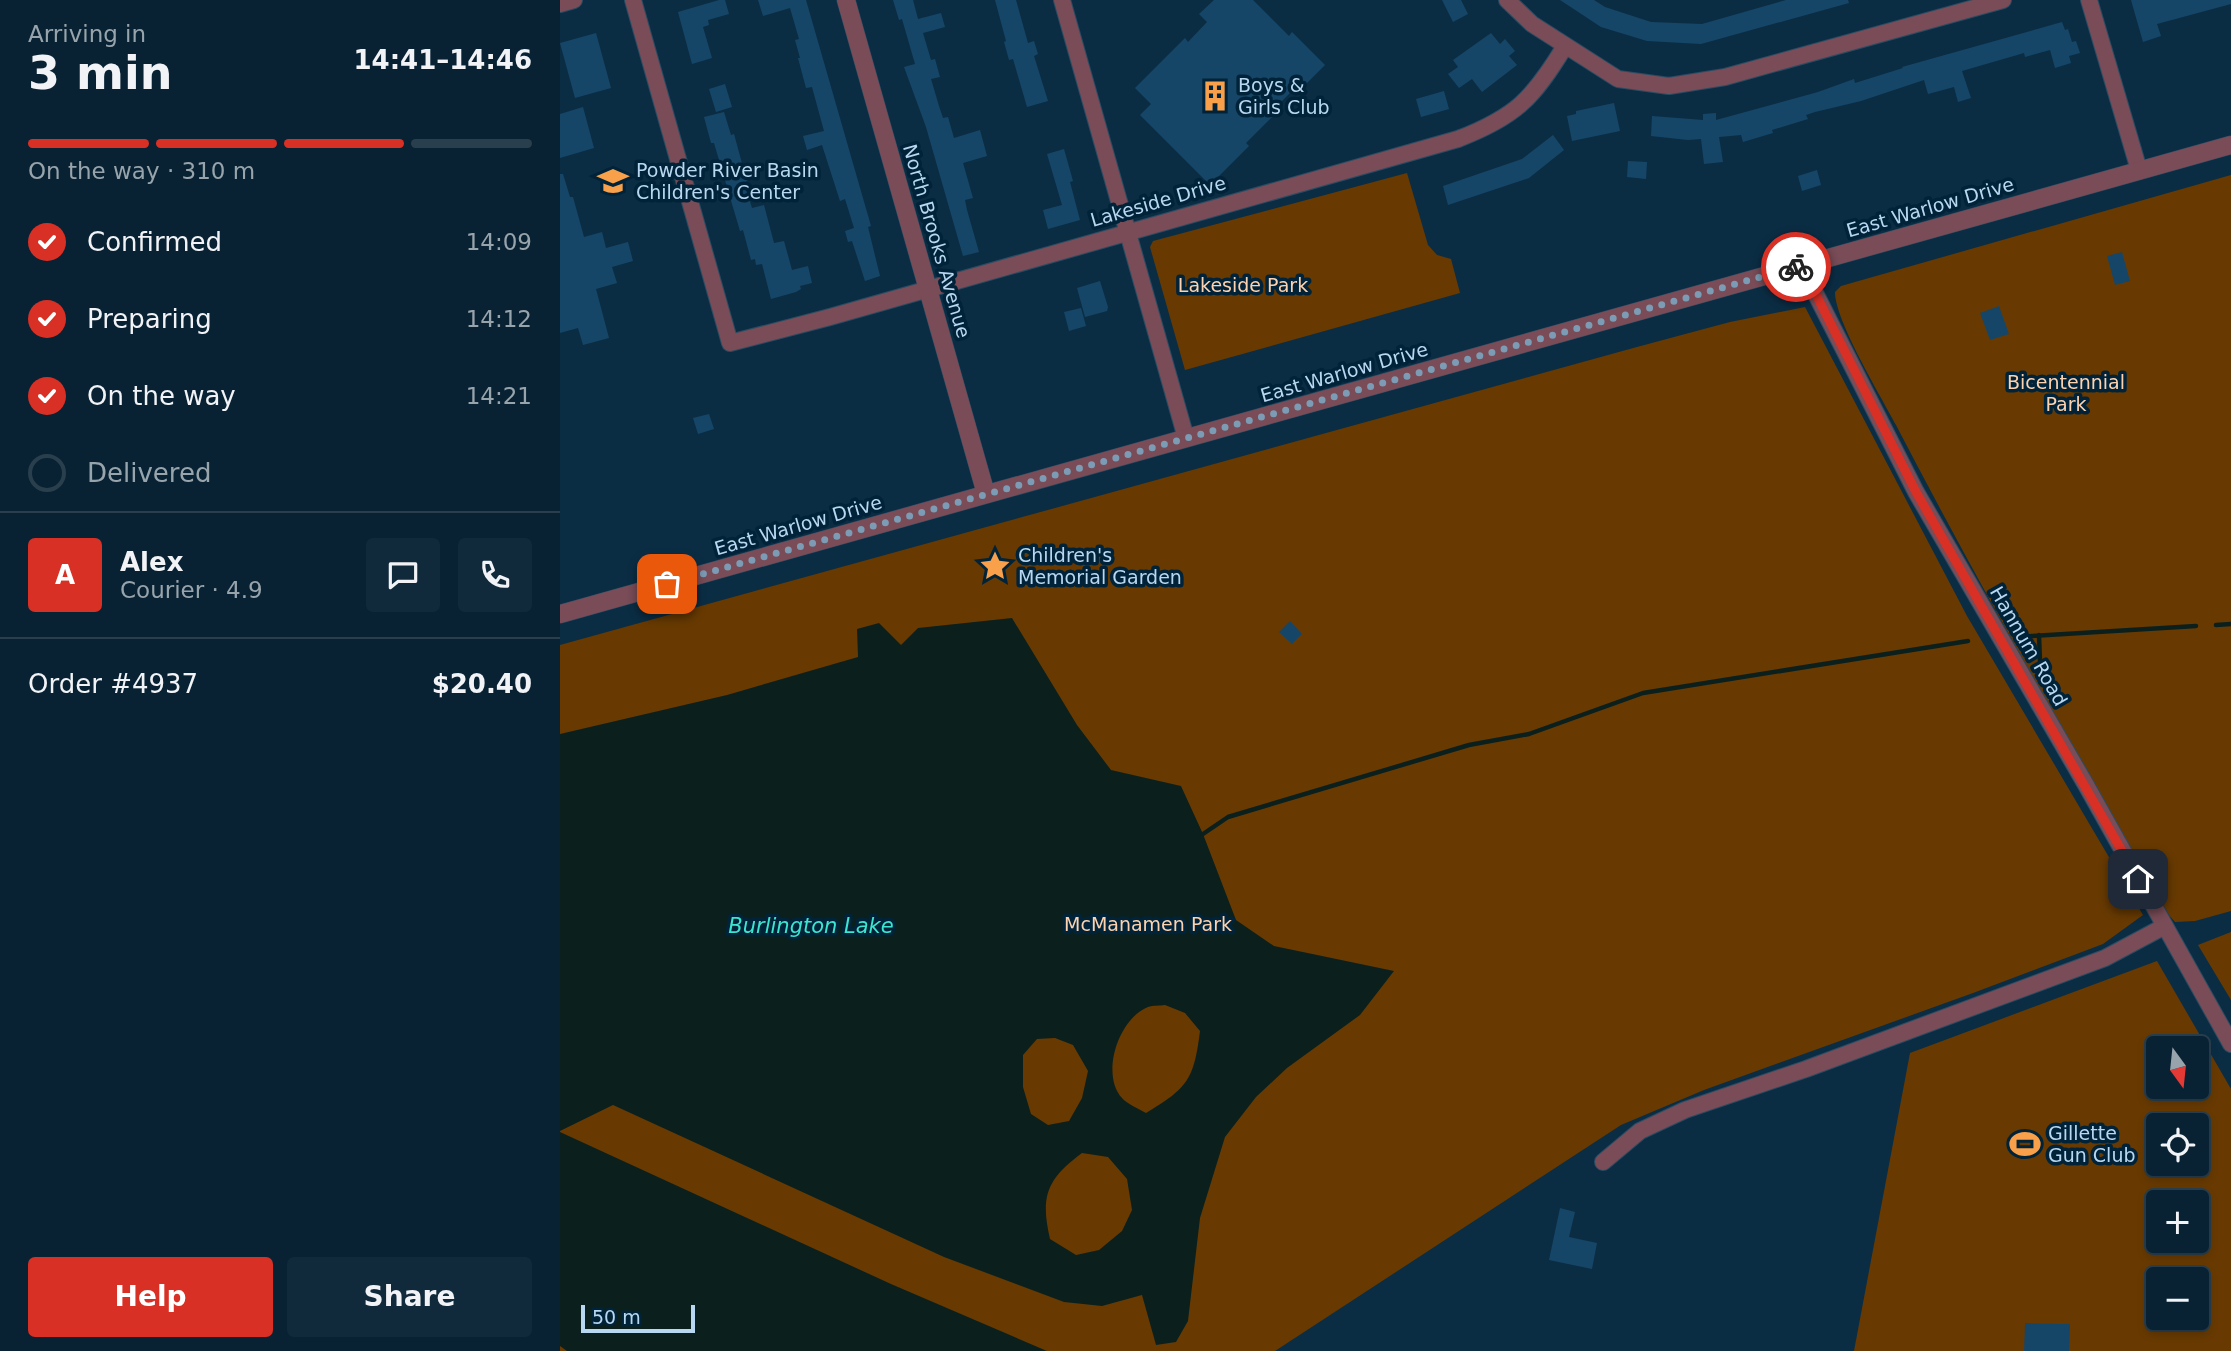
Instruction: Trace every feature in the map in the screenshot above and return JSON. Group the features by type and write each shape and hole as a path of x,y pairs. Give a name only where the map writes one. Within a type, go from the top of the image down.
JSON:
{"street":[{"path":"560,4 574,0"},
{"name":"Lakeside Drive","path":"633,0 730,342 928,289 1458,139 1490,127 1516,110 1545,79 1564,46"},
{"name":"North Brooks Avenue","path":"846,0 986,494"},
{"path":"1062,0 1186,438"},
{"path":"1507,0 1532,24 1618,79 1669,86 1725,78 2003,0"},
{"path":"2090,0 2139,170"},
{"name":"East Warlow Drive","path":"560,614 2231,145"},
{"name":"Hannum Road","path":"1801,265 1916,492 2231,1044"},
{"path":"1603,1162 1640,1131 1685,1110 1806,1069 2105,958 2165,926"}],"green space":[{"name":"Lakeside Park","path":"1407,173 1428,245 1437,255 1451,259 1460,293 1185,370 1150,247 1153,241"},
{"name":"Bicentennial Park","path":"2231,175 2231,911 2195,921 2175,922 1962,549 1860,358 1842,321 1835,292 1841,286"},
{"name":"McManamen Park","path":"1805,307 1967,616 2143,915 2103,944 1704,1090 1621,1125 1275,1351 560,1351 560,645 1637,347 1730,322"},
{"path":"2231,932 2231,1000 2198,945"},
{"name":"Gillette Gun Club","path":"2157,961 2200,1036 2146,1036 2146,1099 2209,1099 2209,1051 2231,1089 2231,1351 1854,1351 1910,1053"}],"water":[{"name":"Burlington Lake","path":"1012,618 1077,725 1111,770 1181,786 1203,834 1236,920 1274,946 1394,971 1360,1015 1287,1068 1256,1097 1225,1137 1200,1218 1188,1321 1176,1342 1156,1345 1142,1295 1102,1306 1064,1302 944,1257 613,1105 560,1131 560,734 727,695 858,657 857,629 879,623 901,645 918,628","holes":["1165,1005 1185,1013 1200,1031 1198,1047 1191,1071 1180,1089 1146,1113 1122,1098 1116,1088 1113,1062 1121,1034 1129,1022 1148,1007","1055,1038 1073,1045 1088,1071 1082,1098 1069,1121 1048,1125 1031,1114 1023,1087 1023,1055 1037,1039","1082,1153 1108,1157 1127,1179 1132,1210 1122,1231 1099,1250 1076,1255 1050,1239 1046,1211 1049,1190 1070,1162"]},
{"path":"560,1132 891,1284 1047,1351 567,1351 560,1346"}],"building":[{"path":"725,0 729,14 708,20 709,25 703,27 712,58 692,64 678,12"},
{"path":"758,0 806,0 871,226 868,227 880,276 865,281 852,241 848,242 845,231 854,228 845,199 840,201 822,145 807,150 803,136 824,131 812,87 806,88 795,40 799,39 790,8 763,16"},
{"path":"893,0 913,0 918,19 941,13 945,27 923,33 931,60 935,59 940,77 931,79 939,106 943,118 948,117 954,138 980,130 987,156 963,163 973,198 965,200 979,252 963,256 926,127 904,67 915,64 902,19 899,20"},
{"path":"995,0 1016,0 1028,43 1034,41 1038,54 1034,56 1048,101 1027,107 1013,59 1009,60"},
{"name":"Boys & Girls Club","path":"1214,0 1253,0 1289,36 1292,32 1325,65 1302,88 1299,84 1273,110 1276,113 1246,143 1249,146 1210,185 1140,115 1151,104 1135,88 1185,38 1188,42 1207,22 1199,14"},
{"path":"1442,0 1461,0 1468,14 1453,22"},
{"path":"1560,0 1594,0 1605,7 1651,22 1702,24 1786,0 1848,0 1849,3 1701,44 1647,41 1601,27"},
{"path":"2131,0 2231,0 2231,4 2157,24 2161,36 2143,42"},
{"path":"2062,22 2065,30 2068,29 2072,42 2076,41 2080,53 2069,56 2071,63 2055,68 2050,50 2025,57 2024,53 1962,71 1971,98 1958,102 1954,87 1928,94 1924,80 1861,101 1806,115 1808,119 1743,142 1741,135 1719,137 1723,162 1704,164 1701,139 1651,136 1652,116 1703,120 1703,114 1716,113 1716,120 1818,92 1854,79 1855,83"},
{"path":"596,33 611,88 575,98 560,43"},
{"path":"1491,33 1500,44 1505,39 1515,51 1509,56 1517,65 1482,92 1472,79 1459,88 1448,74 1458,67 1453,60"},
{"path":"725,84 732,107 716,112 709,89"},
{"path":"1444,91 1449,109 1421,117 1416,99"},
{"path":"1614,103 1620,131 1572,141 1567,116 1576,114 1576,111"},
{"path":"583,107 594,148 560,158 560,114"},
{"path":"724,112 731,135 734,134 743,167 747,166 751,178 744,183 752,208 764,205 774,243 784,241 792,270 808,266 812,283 800,286 801,289 796,292 771,299 762,264 756,265 755,259 751,260 704,117"},
{"path":"1553,135 1564,150 1529,178 1448,205 1443,186 1522,159"},
{"path":"1064,149 1080,220 1048,229 1043,210 1062,205 1047,154"},
{"path":"1628,161 1647,162 1646,179 1627,177"},
{"path":"1817,170 1821,185 1802,191 1798,176"},
{"path":"560,174 563,174 570,197 573,197 584,237 602,232 606,248 628,242 633,261 612,267 617,283 596,289 609,338 583,345 578,328 560,333"},
{"path":"2122,252 2130,281 2115,285 2107,256"},
{"path":"1100,281 1107,311 1085,317 1077,288"},
{"path":"1999,306 2009,334 1990,340 1980,313"},
{"path":"1081,308 1086,326 1069,331 1064,312"},
{"path":"709,414 714,429 698,434 693,418"},
{"path":"1290,621 1302,634 1292,644 1279,632"},
{"path":"1560,1208 1575,1212 1569,1237 1597,1243 1592,1269 1549,1260"},
{"path":"2025,1323 2070,1324 2069,1351 2024,1351"}],"waterway":[{"path":"2216,625 2231,624"},
{"path":"2031,636 2196,626"},
{"path":"2039,635 2040,661"},
{"path":"1203,834 1228,817 1469,745 1529,734 1643,693 1968,641"}],"way so far":[{"path":"667,584 1796,267"}],"place":[{"name":"Boys & Girls Club","path":"1215,96"},
{"name":"Powder River Basin Children's Center","path":"613,181"},
{"name":"Children's Memorial Garden","path":"995,566"},
{"name":"Gillette Gun Club","path":"2025,1144"}],"route":[{"path":"1796,267 1801,265 1916,492 2138,879"}]}
